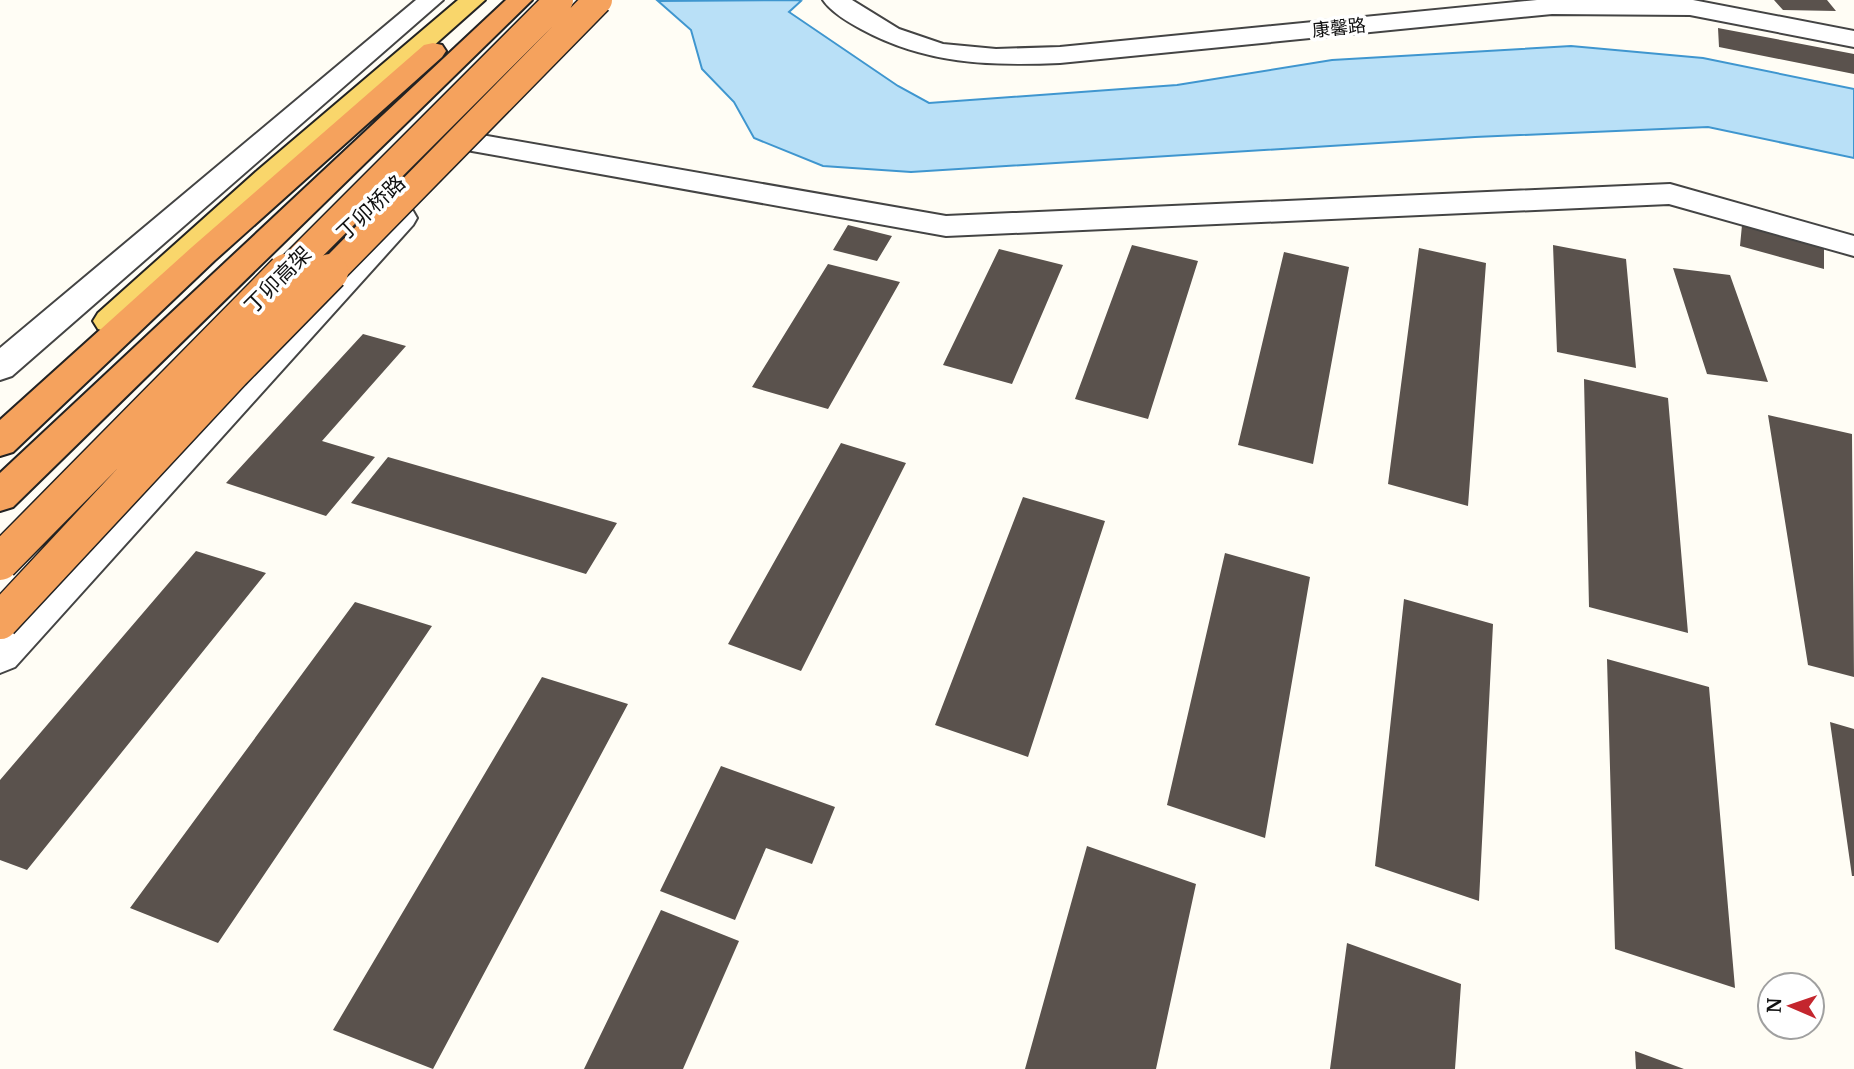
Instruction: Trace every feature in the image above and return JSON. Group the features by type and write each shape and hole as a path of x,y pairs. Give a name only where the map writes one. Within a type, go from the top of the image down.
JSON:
{"highway":[{"path":"0,442 412,67 503,0"},
{"name":"丁卯高架","path":"0,496 520,0"},
{"name":"丁卯高架","path":"0,562 492,64 559,0"},
{"path":"0,621 232,372 597,0"}],"main road":[{"path":"0,423 268,177 473,0"},
{"name":"丁卯桥路","path":"0,557 461,139 587,0"}],"street":[{"path":"0,367 431,0"},
{"path":"0,654 461,139 614,0"},
{"name":"康馨路","path":"835,0 877,30 902,40 927,49 984,59 1139,48 1552,6 1690,8 1854,39"},
{"path":"461,139 946,226 1670,194 1854,246"}],"water":[{"path":"658,1 801,1 789,12 898,86 929,103 1177,85 1332,60 1571,46 1703,58 1854,89 1854,158 1708,127 1475,137 911,172 823,166 754,138 734,102 702,69 691,30"}],"building":[{"path":"1774,0 1827,0 1836,11 1783,10"},
{"path":"1718,28 1854,54 1854,74 1719,47"},
{"path":"848,225 892,236 877,261 833,250"},
{"path":"1742,225 1824,248 1824,269 1740,246"},
{"path":"1132,245 1198,261 1148,419 1075,399"},
{"path":"1553,245 1626,259 1636,368 1557,352"},
{"path":"1419,248 1486,263 1468,506 1388,484"},
{"path":"999,249 1063,265 1012,384 943,365"},
{"path":"1284,252 1349,267 1313,464 1238,445"},
{"path":"828,264 900,282 828,409 752,387"},
{"path":"1673,268 1730,275 1768,382 1707,374"},
{"path":"363,334 406,346 322,441 375,457 326,516 226,483"},
{"path":"1584,379 1668,398 1688,633 1589,607"},
{"path":"1768,415 1852,434 1854,677 1808,665"},
{"path":"841,443 906,463 801,671 728,644"},
{"path":"388,457 617,523 586,574 351,503"},
{"path":"1023,497 1105,521 1028,757 935,725"},
{"path":"196,551 266,573 27,870 0,860 0,780"},
{"path":"1225,553 1310,577 1265,838 1167,805"},
{"path":"1404,599 1493,624 1479,901 1375,866"},
{"path":"355,602 432,626 218,943 130,908"},
{"path":"1607,659 1709,687 1735,988 1615,949"},
{"path":"542,677 628,704 433,1069 333,1030"},
{"path":"1830,722 1854,729 1854,876 1852,876"},
{"path":"721,766 835,807 812,864 766,848 735,920 660,891"},
{"path":"1087,846 1196,884 1156,1069 1025,1069"},
{"path":"661,910 739,941 683,1069 584,1069"},
{"path":"1347,943 1461,984 1455,1069 1330,1069"},
{"path":"1635,1051 1684,1069 1636,1069"}]}
